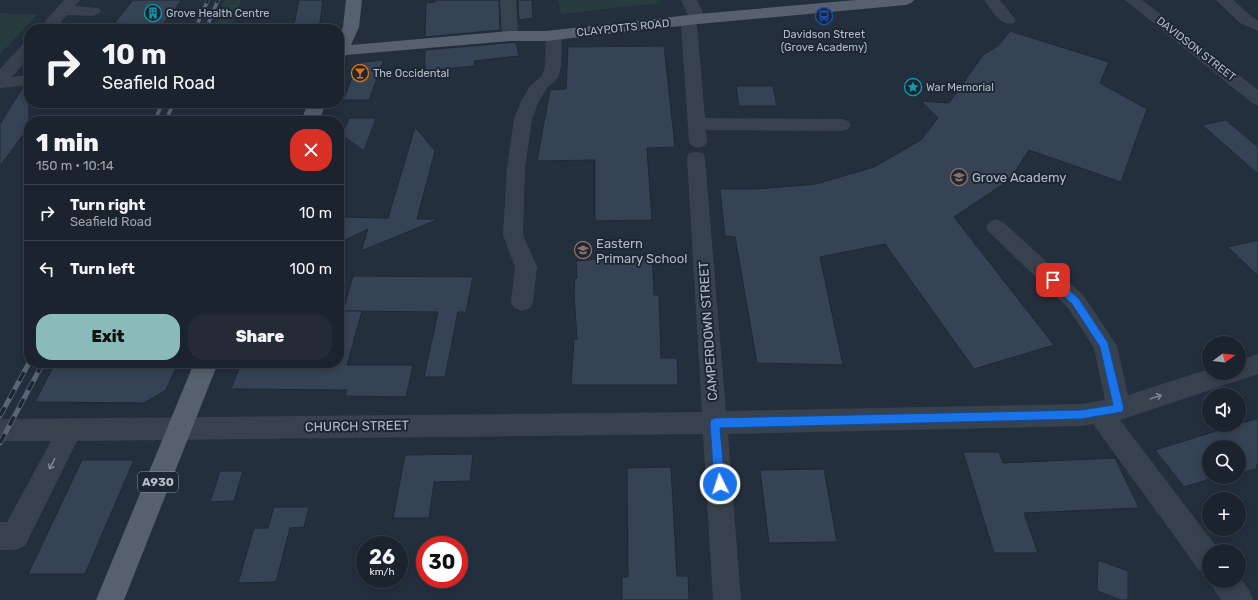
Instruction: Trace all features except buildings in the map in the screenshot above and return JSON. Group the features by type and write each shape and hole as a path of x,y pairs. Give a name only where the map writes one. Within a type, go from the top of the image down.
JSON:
{"main road":[{"path":"344,42 351,27 354,0"},
{"name":"CLAYPOTTS ROAD","path":"344,52 510,36 554,35 692,20 906,0"},
{"name":"A930","path":"110,600 204,368"}],"street":[{"path":"508,0 510,36"},
{"name":"CAMPERDOWN STREET","path":"689,0 692,20 689,26 697,124 697,150 727,600"},
{"path":"992,0 1008,20"},
{"name":"DAVIDSON STREET","path":"1133,0 1258,99"},
{"path":"1224,0 1246,20 1258,26"},
{"path":"50,24 67,5 93,11"},
{"path":"522,302 526,267 514,235 516,168 523,119 530,101 539,86 550,78 553,66 554,35"},
{"path":"0,79 24,53"},
{"path":"0,83 24,81"},
{"path":"697,124 842,125"},
{"path":"996,227 1076,302 1105,346 1109,410 1202,550"},
{"path":"1246,368 1258,364"},
{"name":"CHURCH STREET","path":"0,430 715,423 1081,415 1109,410 1207,380"},
{"path":"0,536 15,536 70,429"},
{"path":"1230,588 1239,600"}],"green space":[{"path":"225,0 241,0 232,24 214,24"},
{"path":"558,0 659,0 660,3 561,14"},
{"path":"0,13 37,15 28,24 24,24 24,29 0,54"}],"railway":[{"path":"197,24 208,0"},
{"path":"208,24 218,0"},
{"path":"156,116 160,108"},
{"path":"168,116 172,108"},
{"path":"0,416 26,368"},
{"path":"0,443 40,368"}],"place":[{"name":"Grove Health Centre","path":"153,13"},
{"name":"Davidson Street (Grove Academy)","path":"824,16"},
{"name":"The Occidental","path":"360,73"},
{"name":"War Memorial","path":"913,87"},
{"name":"Grove Academy","path":"959,177"},
{"name":"Eastern Primary School","path":"583,250"}],"route":[{"path":"720,484 715,423 1081,415 1119,409 1105,346 1076,302 1053,280"}]}
